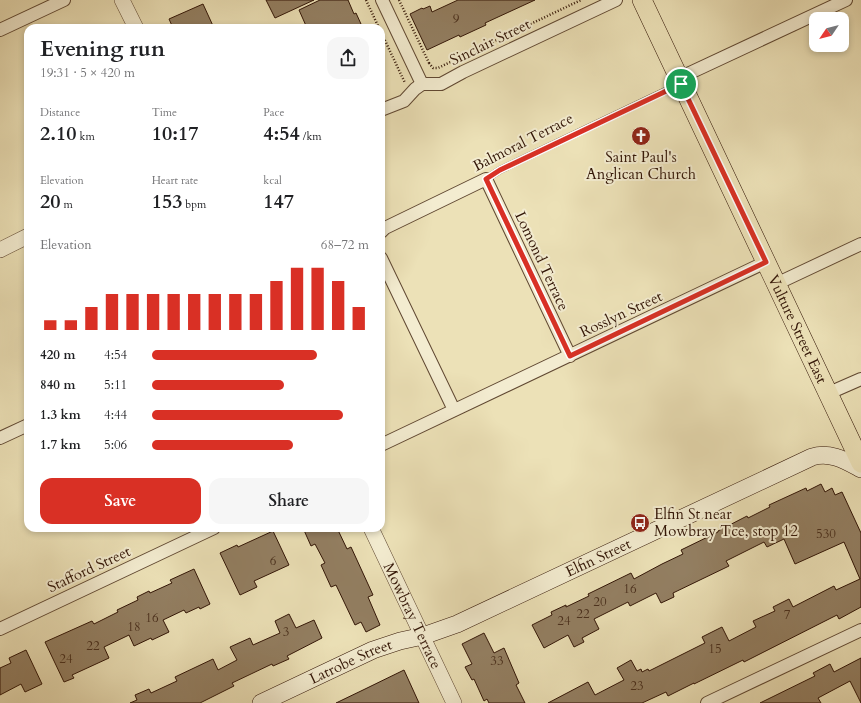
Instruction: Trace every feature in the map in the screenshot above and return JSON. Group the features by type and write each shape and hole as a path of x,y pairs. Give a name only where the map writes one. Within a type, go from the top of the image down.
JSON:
{"main road":[{"name":"Vulture Street East","path":"642,0 861,463"},
{"name":"Elfin Street","path":"422,636 445,629 490,609 808,458 819,455 830,455 840,458 861,469"},
{"name":"Latrobe Street","path":"261,703 373,650 400,641 422,636"}],"street":[{"path":"0,30 64,0"},
{"path":"122,0 134,24"},
{"path":"382,0 422,84 404,101 385,108"},
{"name":"Sinclair Street","path":"422,84 441,84 446,82 462,72 616,0"},
{"path":"680,81 846,0"},
{"name":"Balmoral Terrace","path":"385,228 486,179"},
{"name":"Lomond Terrace","path":"486,179 570,356"},
{"path":"0,250 24,238"},
{"path":"776,284 861,244"},
{"name":"Rosslyn Street","path":"385,442 570,356 766,262"},
{"path":"385,266 454,410"},
{"path":"829,394 861,379"},
{"path":"0,438 24,427"},
{"name":"Stafford Street","path":"0,629 206,532"},
{"name":"Mowbray Terrace","path":"373,532 454,703"},
{"path":"711,702 861,630"}],"lane":[{"name":"Balmoral Terrace","path":"486,179 500,170 680,81"}],"path":[{"path":"366,0 377,24"},
{"path":"399,0 428,63 433,68 438,68 582,0"},
{"path":"385,40 405,83"},
{"path":"424,66 428,63"}],"building":[{"path":"266,0 314,0 275,18"},
{"path":"320,0 348,0 354,14 356,13 361,24 305,24 299,10"},
{"path":"458,0 535,0 485,23 486,25 460,37 459,35 427,50 410,14 430,6 432,12"},
{"path":"203,4 212,24 171,24 169,19"},
{"path":"821,484 825,492 832,488 835,495 842,492 861,533 861,607 839,619 837,615 744,662 743,660 668,696 666,692 642,703 548,703 588,682 595,695 624,680 617,668 631,660 637,671 641,669 642,672 648,669 649,671 705,643 702,637 722,627 729,641 756,627 753,621 775,611 773,607 789,599 793,607 834,586 836,590 860,579 844,542 795,564 784,539 767,547 764,542 726,561 729,566 673,593 674,597 661,603 656,593 630,606 628,602 594,619 599,629 582,638 584,642 574,647 568,635 544,648 532,625 552,615 551,612 566,605 566,607 589,596 588,594 631,573 634,579 683,554 681,550 747,516 748,518 770,507 769,505 806,488 807,491"},
{"path":"273,532 289,565 254,581 257,587 240,595 220,553 237,545 238,547"},
{"path":"305,532 339,532 347,549 351,547 373,595 368,597 380,625 366,632 361,622 355,625 336,585 331,587 321,565 325,563 315,544 311,546"},
{"path":"194,569 210,604 186,613 184,610 163,620 169,632 152,640 151,638 134,646 129,635 104,647 109,658 72,675 74,678 64,682 45,642 92,621 94,624 118,612 117,610 138,600 137,597 172,583 170,580"},
{"path":"289,614 296,628 314,620 322,638 287,656 289,659 273,666 272,664 232,683 234,686 200,703 130,703 137,700 135,695 149,689 151,693 177,681 175,677 213,659 218,670 237,660 230,647 250,638 253,645 280,633 275,621"},
{"path":"484,633 494,653 504,648 519,683 516,685 525,703 489,703 487,699 484,701 474,679 472,680 465,667 472,664 462,644"},
{"path":"26,650 42,684 25,692 21,684 0,695 0,668 11,663 9,658"},
{"path":"861,658 861,703 850,681 818,698 821,703 760,703 815,676 813,673 830,664 834,672"},
{"path":"404,670 419,703 336,703 363,690"}],"place":[{"name":"Saint Paul's Anglican Church","path":"641,136"},
{"name":"Elfin St near Mowbray Tce, stop 12","path":"640,523"}],"route":[{"path":"681,84 766,262 570,356 486,179 500,170 681,84"}]}
